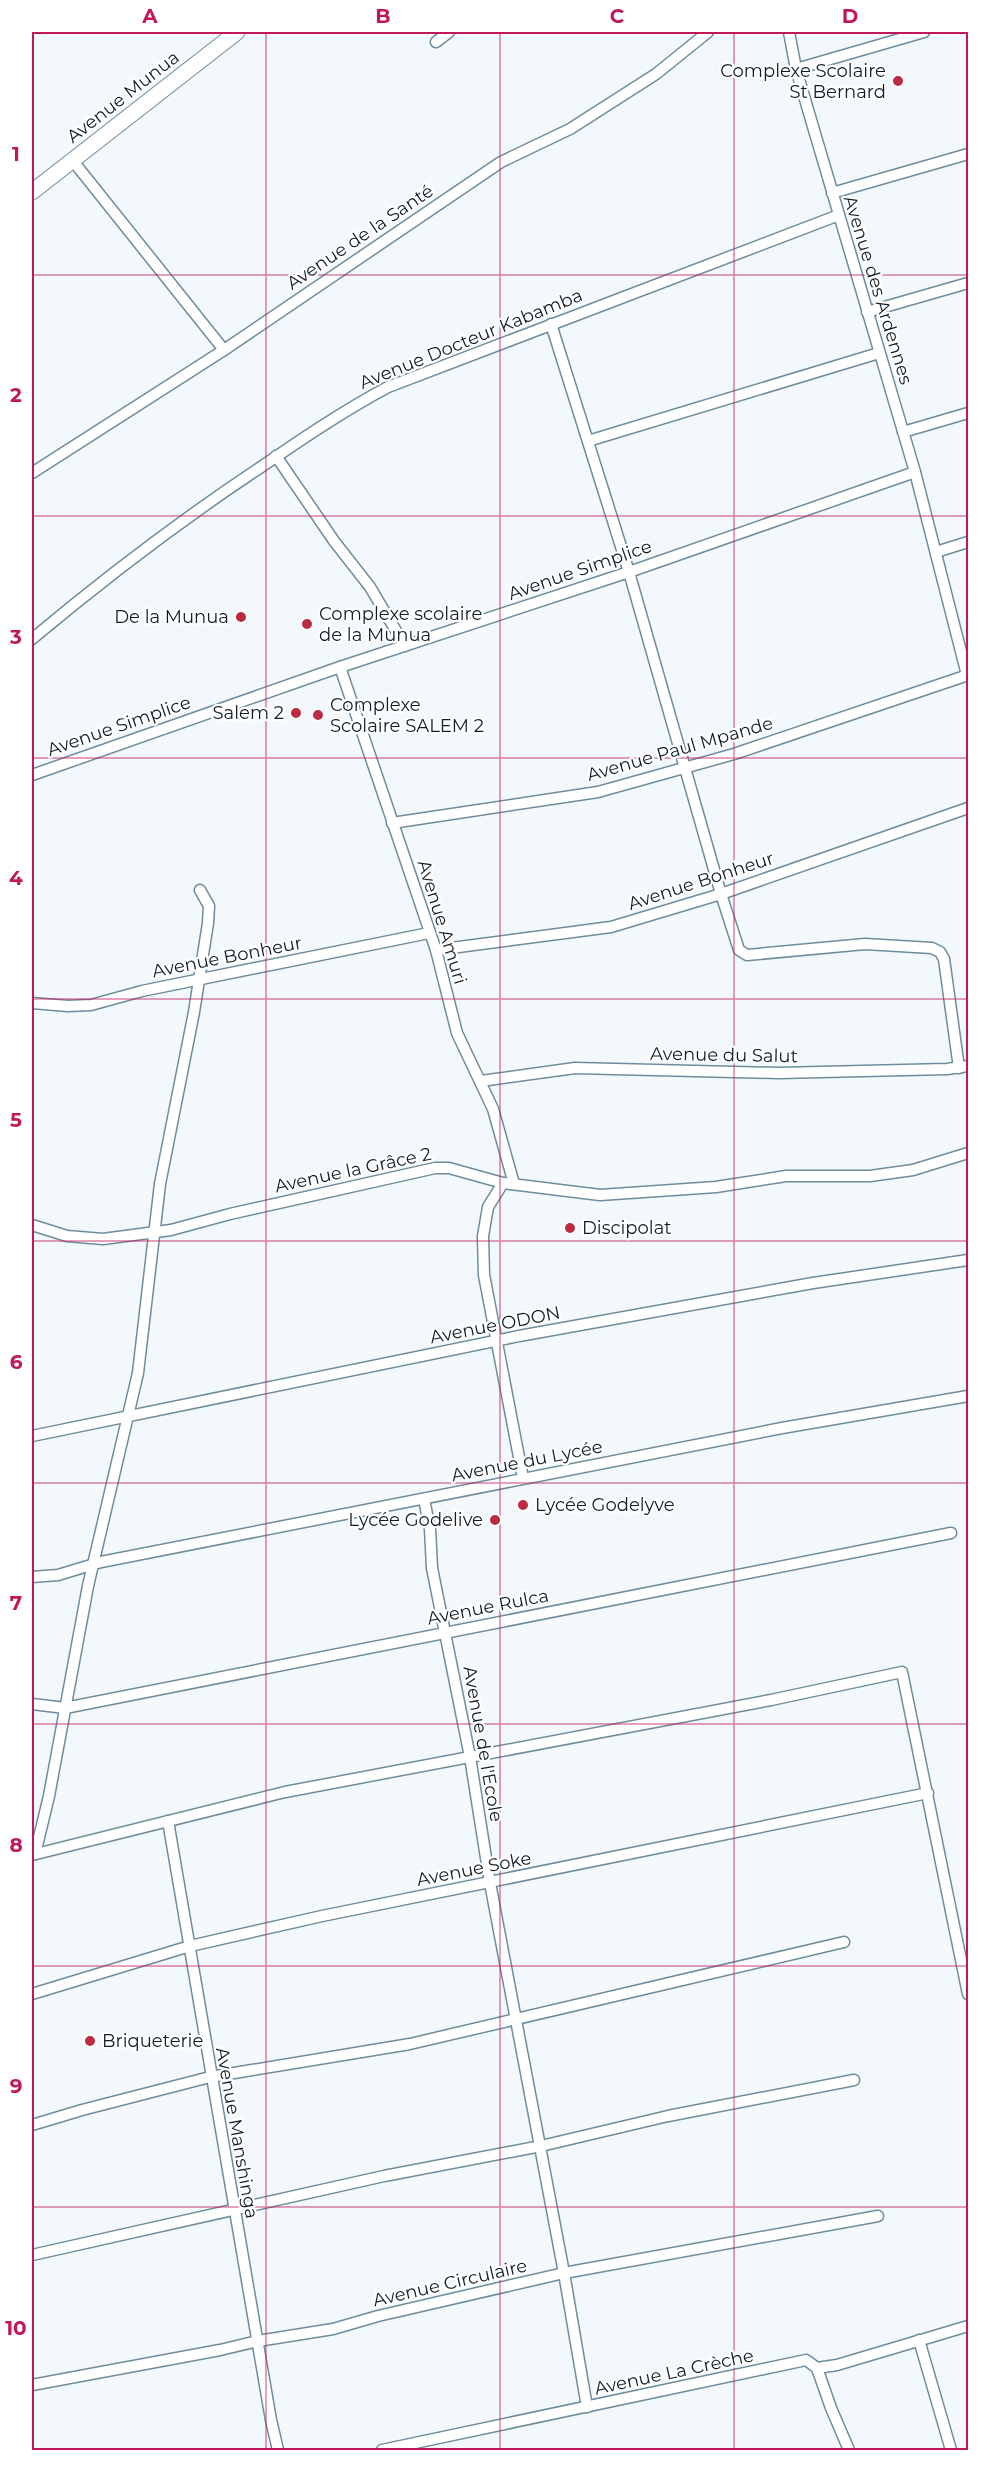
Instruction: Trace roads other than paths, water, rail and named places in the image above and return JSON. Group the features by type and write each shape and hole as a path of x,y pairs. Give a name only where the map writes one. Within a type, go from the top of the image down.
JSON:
{"main road":[{"name":"Avenue Munua","path":"32,192 237,32"}],"street":[{"path":"436,42 449,32"},
{"name":"Avenue de la Santé","path":"32,473 224,350 501,162 570,129 656,74 708,32"},
{"name":"Avenue des Ardennes","path":"789,32 796,69 915,472 968,675"},
{"path":"796,69 924,32"},
{"path":"832,193 969,154"},
{"path":"73,161 224,350"},
{"name":"Avenue Docteur Kabamba","path":"32,639 146,548 349,407 388,387 839,215"},
{"path":"867,312 969,283"},
{"path":"551,324 629,572 739,950 742,954 865,944 921,946 940,952 944,959 964,1067"},
{"path":"588,441 879,353"},
{"path":"903,432 969,413"},
{"path":"276,456 334,541 370,587 405,646"},
{"name":"Avenue Simplice","path":"32,775 915,472"},
{"path":"936,552 969,542"},
{"name":"Avenue Amuri","path":"340,668 436,950 457,1033 481,1081 503,1140 509,1184"},
{"name":"Avenue Paul Mpande","path":"392,824 598,792 734,753 968,675"},
{"name":"Avenue Bonheur","path":"436,950 611,927 721,894 969,808"},
{"path":"200,890 209,906 199,980 160,1184 138,1373 94,1565 33,1855 285,1792 902,1672 969,1994"},
{"name":"Avenue Bonheur","path":"32,1003 91,1005 199,980 429,933"},
{"name":"Avenue du Salut","path":"481,1081 575,1068 779,1073 964,1067"},
{"name":"Avenue la Grâce 2","path":"32,1225 67,1236 104,1239 171,1230 230,1214 435,1168 449,1168 509,1184 600,1195 716,1187 786,1176 870,1176 913,1170 969,1153"},
{"path":"509,1184 488,1207 483,1236 484,1275 523,1478"},
{"name":"Avenue ODON","path":"32,1436 496,1341 813,1283 969,1260"},
{"name":"Avenue du Lycée","path":"32,1577 58,1575 94,1565 523,1478 782,1428 969,1396"},
{"name":"Avenue de l'Ecole","path":"424,1499 430,1529 432,1568 470,1756 510,1996 541,2146 587,2407"},
{"name":"Avenue Rulca","path":"32,1704 65,1708 951,1533"},
{"name":"Avenue Soke","path":"32,1994 190,1946 322,1916 928,1793"},
{"name":"Avenue Manshinga","path":"168,1821 210,2077 278,2451"},
{"path":"32,2125 210,2077 410,2044 844,1942"},
{"path":"32,2255 384,2176 541,2146 668,2116 854,2080"},
{"name":"Avenue Circulaire","path":"32,2385 258,2341 333,2329 378,2316 564,2273 878,2216"},
{"name":"Avenue La Crèche","path":"382,2451 433,2445 587,2407 806,2360 817,2368 837,2366 969,2326"},
{"path":"919,2340 951,2451"},
{"path":"817,2368 849,2451"}],"place":[{"name":"Complexe Scolaire St Bernard","path":"898,81"},
{"name":"De la Munua","path":"241,617"},
{"name":"Complexe scolaire de la Munua","path":"307,624"},
{"name":"Salem 2","path":"296,713"},
{"name":"Complexe Scolaire SALEM 2","path":"318,715"},
{"name":"Discipolat","path":"570,1228"},
{"name":"Lycée Godelyve","path":"523,1505"},
{"name":"Lycée Godelive","path":"495,1520"},
{"name":"Briqueterie","path":"90,2041"}]}
